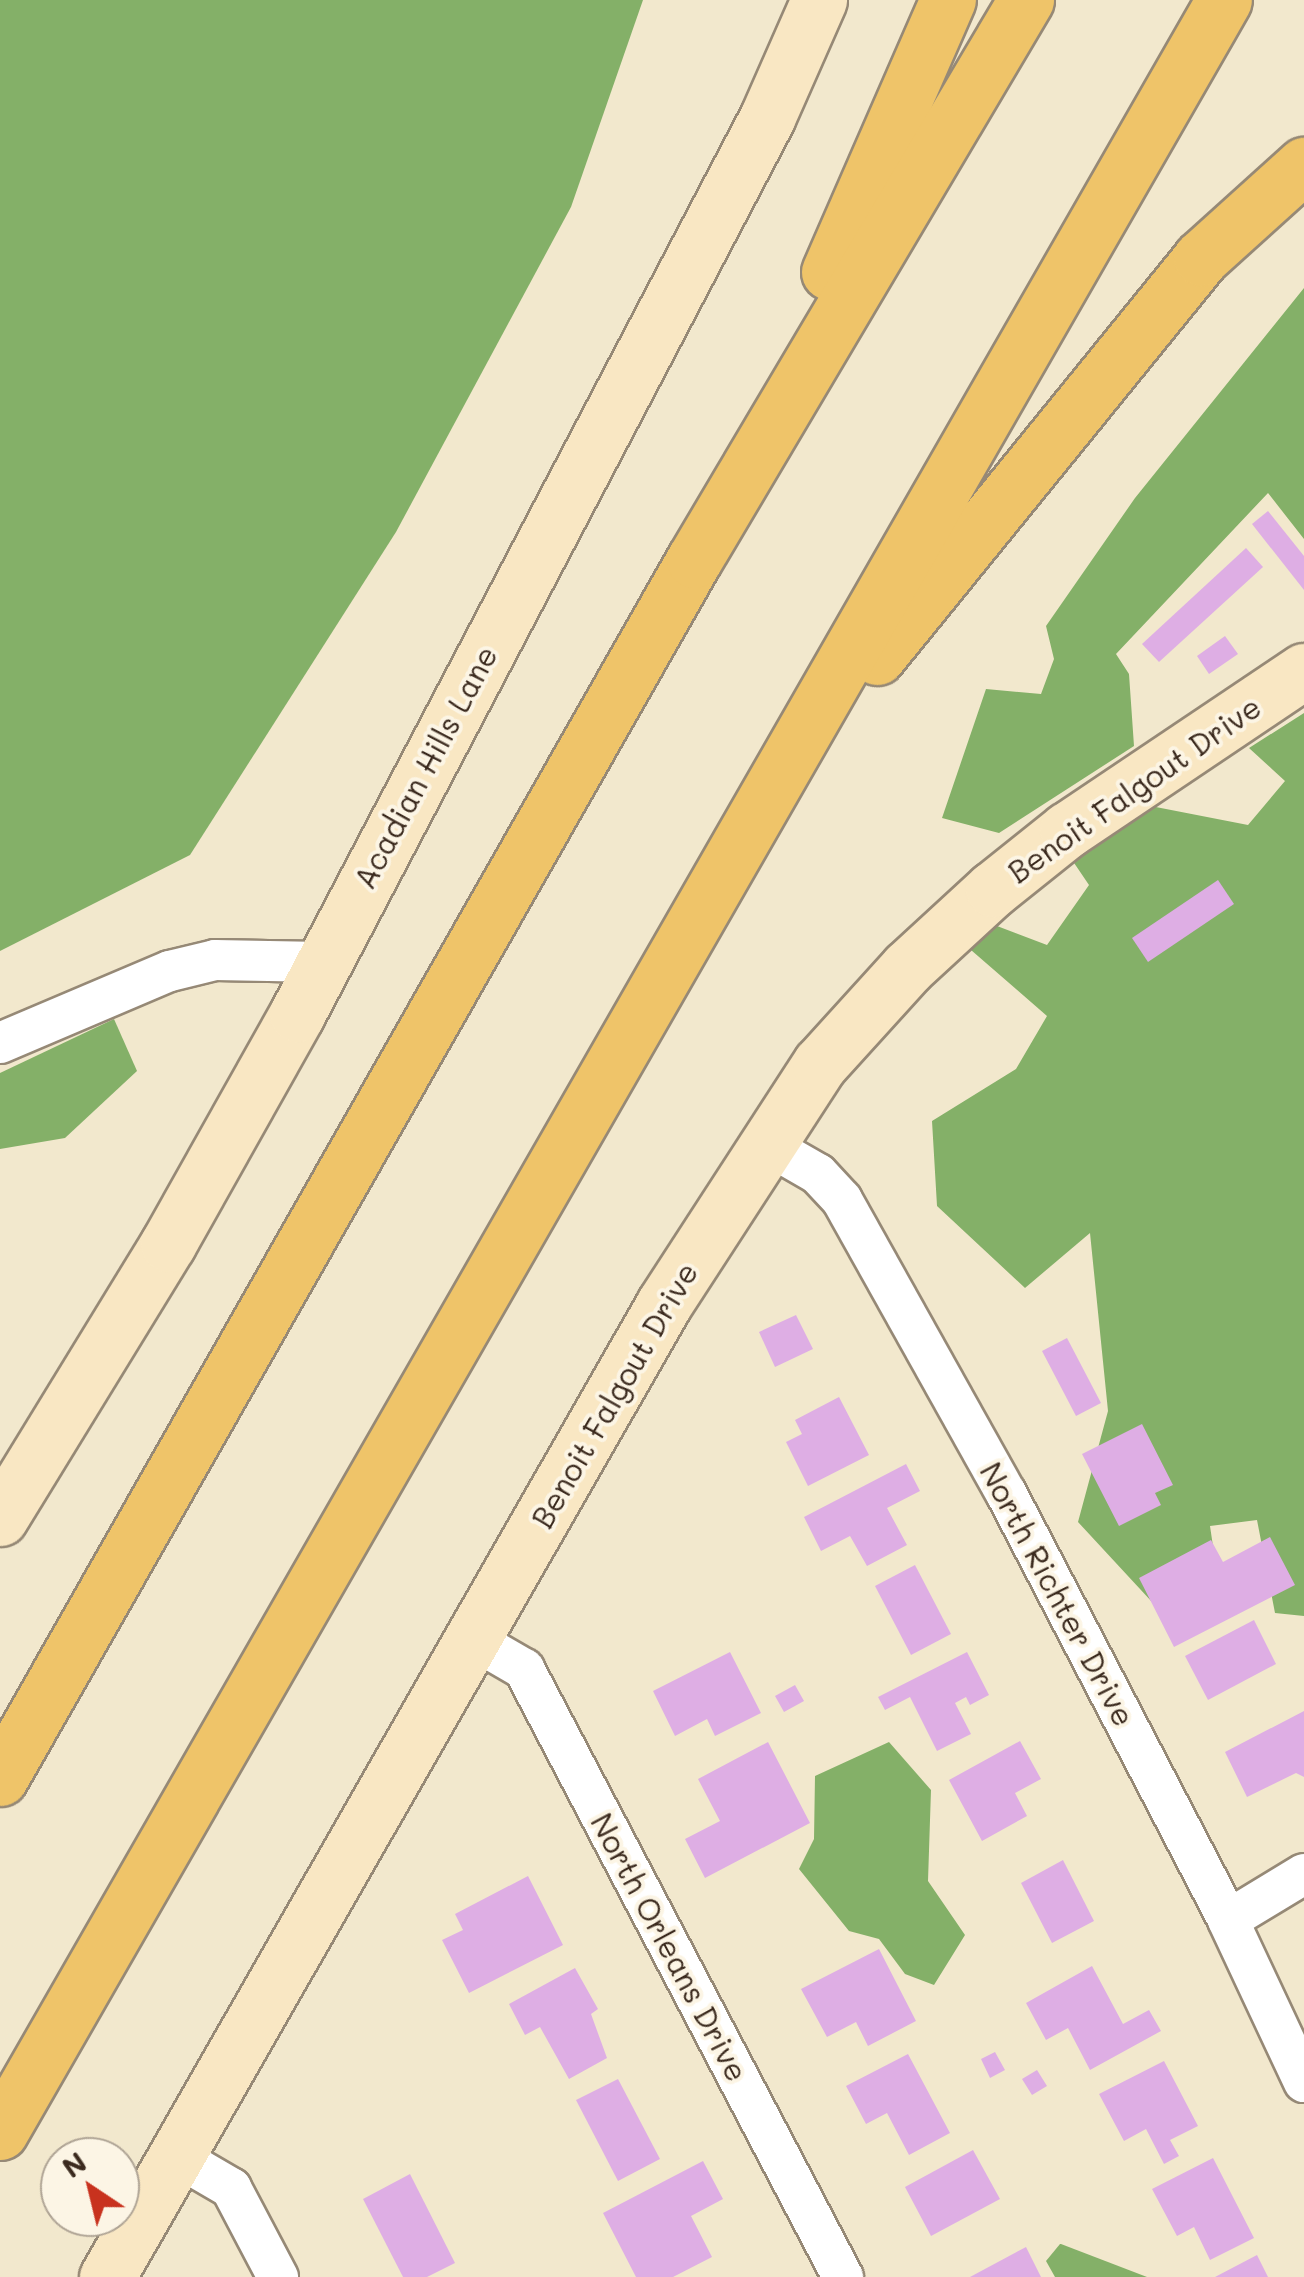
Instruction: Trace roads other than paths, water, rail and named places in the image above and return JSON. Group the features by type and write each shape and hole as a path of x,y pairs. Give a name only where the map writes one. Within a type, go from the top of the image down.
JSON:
{"highway":[{"path":"694,560 901,117 948,0"},
{"path":"0,1778 694,560 1026,0"},
{"path":"0,2132 1224,0"},
{"path":"772,788 1200,258 1304,165"}],"street":[{"name":"Acadian Hills Lane","path":"0,1518 168,1244 322,962 767,118 819,0"},
{"name":"Benoit Falgout Drive","path":"106,2277 764,1143 820,1064 882,995 994,889 1162,762 1304,671"},
{"path":"0,1043 170,970 215,960 322,962"},
{"name":"North Richter Drive","path":"764,1143 818,1174 842,1200 1006,1493 1228,1920 1304,2082"},
{"name":"North Orleans Drive","path":"474,1640 524,1668 843,2277"},
{"path":"1228,1920 1304,1874"},
{"path":"176,2156 231,2188 278,2277"}]}
